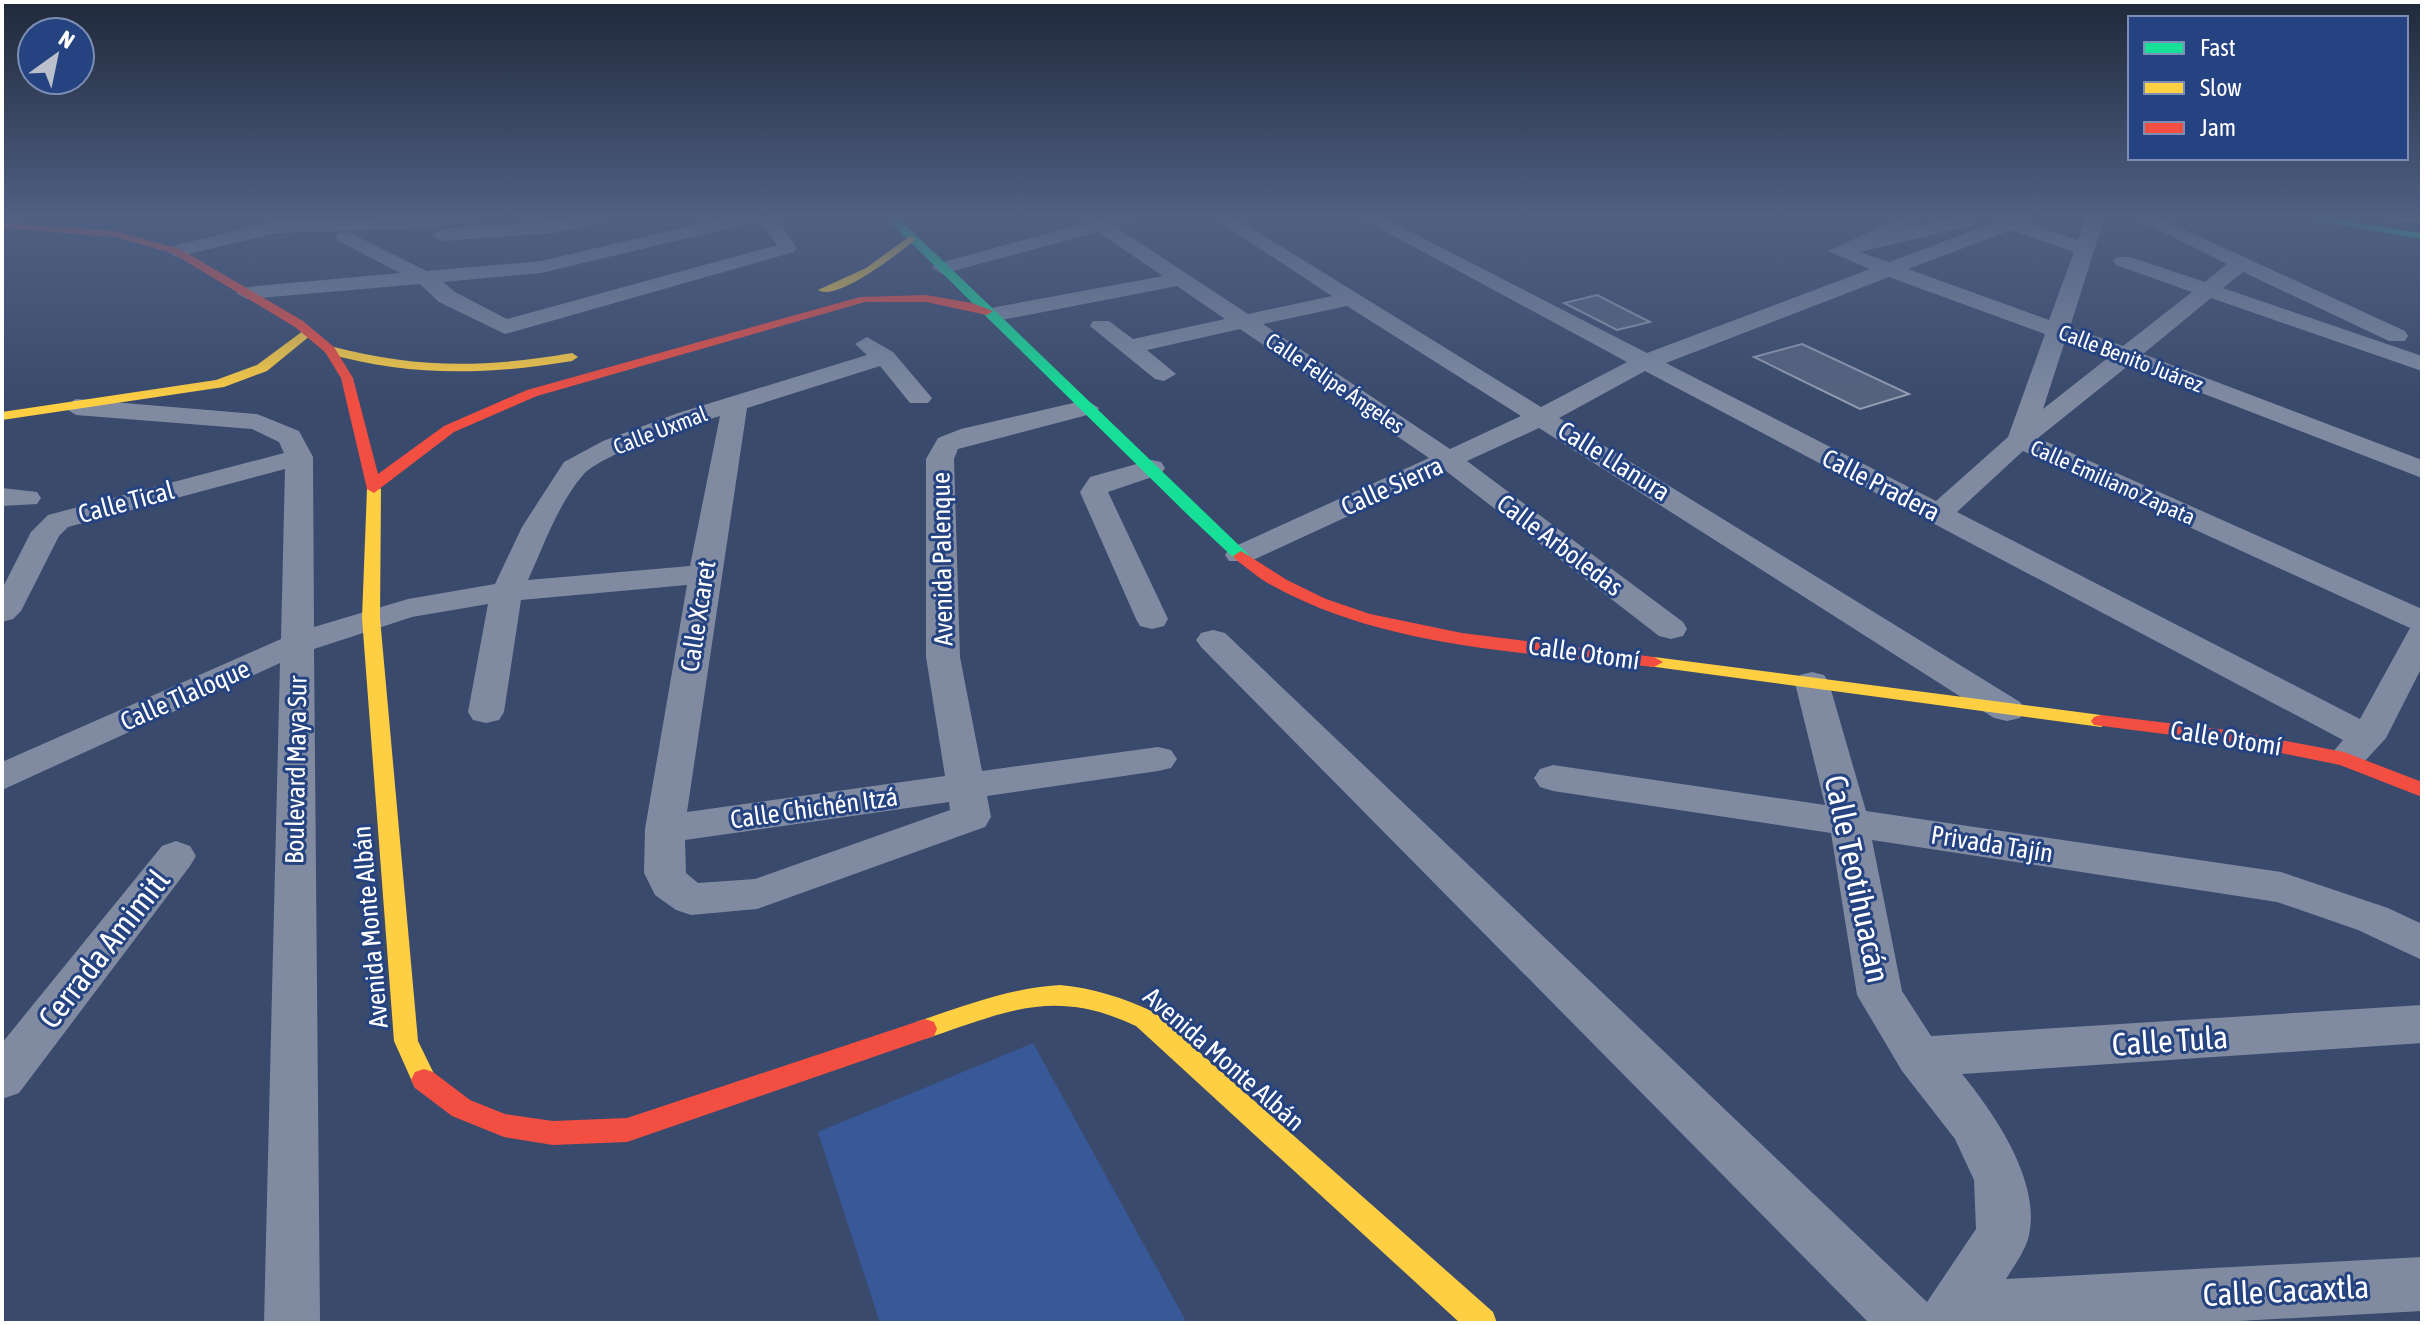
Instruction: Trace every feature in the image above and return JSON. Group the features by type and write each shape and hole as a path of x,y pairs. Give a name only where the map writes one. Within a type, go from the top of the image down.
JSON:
{"street":[{"name":"Avenida Monte Albán","path":"221,278 247,293 310,319 347,378 374,484 371,618 406,1041 422,1078 461,1108 504,1125 553,1133 627,1130 1020,997 1049,990 1087,994 1116,1002 1145,1019 1482,1323"},
{"path":"247,293 438,278"},
{"path":"447,297 507,278"},
{"path":"427,279 447,297 505,327 681,278"},
{"path":"798,297 853,278"},
{"name":"Calle Otomí","path":"954,278 996,314 1086,408 1240,555 1281,584 1336,608 1391,625 2007,710 2356,749 2422,790"},
{"name":"Calle Llanura","path":"1315,278 1543,416 2007,710"},
{"name":"Calle Pradera","path":"1483,278 1938,514 2356,749"},
{"name":"Calle Sierra","path":"1240,555 1543,416 1643,363 1866,278"},
{"name":"Calle Benito Juárez","path":"1913,278 2422,470"},
{"name":"Calle Emiliano Zapata","path":"2075,278 2020,440 2422,621"},
{"path":"2171,278 2422,364"},
{"path":"1938,514 2020,440 2222,278"},
{"path":"2276,278 2422,348"},
{"path":"374,484 444,423 532,393 864,299 892,296 947,299 996,314 1182,279"},
{"name":"Calle Felipe Ángeles","path":"1182,279 1449,460"},
{"path":"2,416 203,388 234,380 273,361 310,319 347,286"},
{"path":"1128,347 1348,299"},
{"path":"1101,326 1164,374"},
{"path":"330,350 396,368 461,372 534,365 598,351"},
{"name":"Calle Uxmal","path":"486,712 506,594 537,527 574,468 612,447 876,350 919,398"},
{"path":"441,389 461,372"},
{"name":"Calle Xcaret","path":"735,403 704,574 665,829 665,873 670,884 691,899 757,894 968,802"},
{"path":"76,407 257,422 290,437 299,457"},
{"name":"Avenida Palenque","path":"968,802 943,657 940,459 947,444 970,435 1086,408"},
{"name":"Calle Tical","path":"2,612 10,604 46,532 58,521 299,457"},
{"name":"Boulevard Maya Sur","path":"292,1323 299,457"},
{"name":"Calle Arboledas","path":"1449,460 1671,629"},
{"path":"1151,468 1100,483 1094,492 1152,619"},
{"name":"Calle Tlaloque","path":"2,777 297,645 371,618 506,594 704,574"},
{"path":"2356,749 2422,634"},
{"path":"1213,640 1938,1318"},
{"name":"Calle Teotihuacán","path":"1812,683 1849,822 1880,995 1919,1057 1973,1124 2000,1179 2003,1234 1938,1318"},
{"path":"968,802 1158,759"},
{"name":"Privada Tajín","path":"1553,778 2281,887 2373,919 2422,943"},
{"name":"Calle Chichén Itzá","path":"665,829 968,802"},
{"name":"Cerrada Amimitl","path":"2,1079 176,856"},
{"name":"Calle Tula","path":"1919,1057 2422,1024"},
{"name":"Calle Cacaxtla","path":"1938,1318 2422,1284"}],"shaded area":[{"path":"1033,1043 1187,1323 880,1323 818,1132"}],"building":[{"path":"1597,295 1650,322 1617,330 1564,303"},
{"path":"1802,344 1909,394 1860,409 1754,357"}],"traffic: fast":[{"path":"955,278 1241,556"}],"traffic: slow":[{"path":"824,290 852,278"},
{"path":"2,416 219,384 262,368 307,332"},
{"path":"330,350 390,365 450,369 511,366 572,357"},
{"path":"374,489 371,618 406,1041 424,1080"},
{"path":"1654,662 2101,721"},
{"path":"925,1029 1009,1001 1035,996 1087,997 1115,1005 1145,1019 1482,1323"}],"traffic: jam":[{"path":"221,278 299,324 330,350 347,378 374,489"},
{"path":"374,484 449,429 532,393 864,299 926,299 987,311"},
{"path":"1241,556 1281,584 1320,603 1364,618 1462,638 1654,662"},
{"path":"2101,721 2227,736 2344,759 2422,790"},
{"path":"424,1080 461,1108 504,1125 553,1133 627,1130 925,1029"}]}
